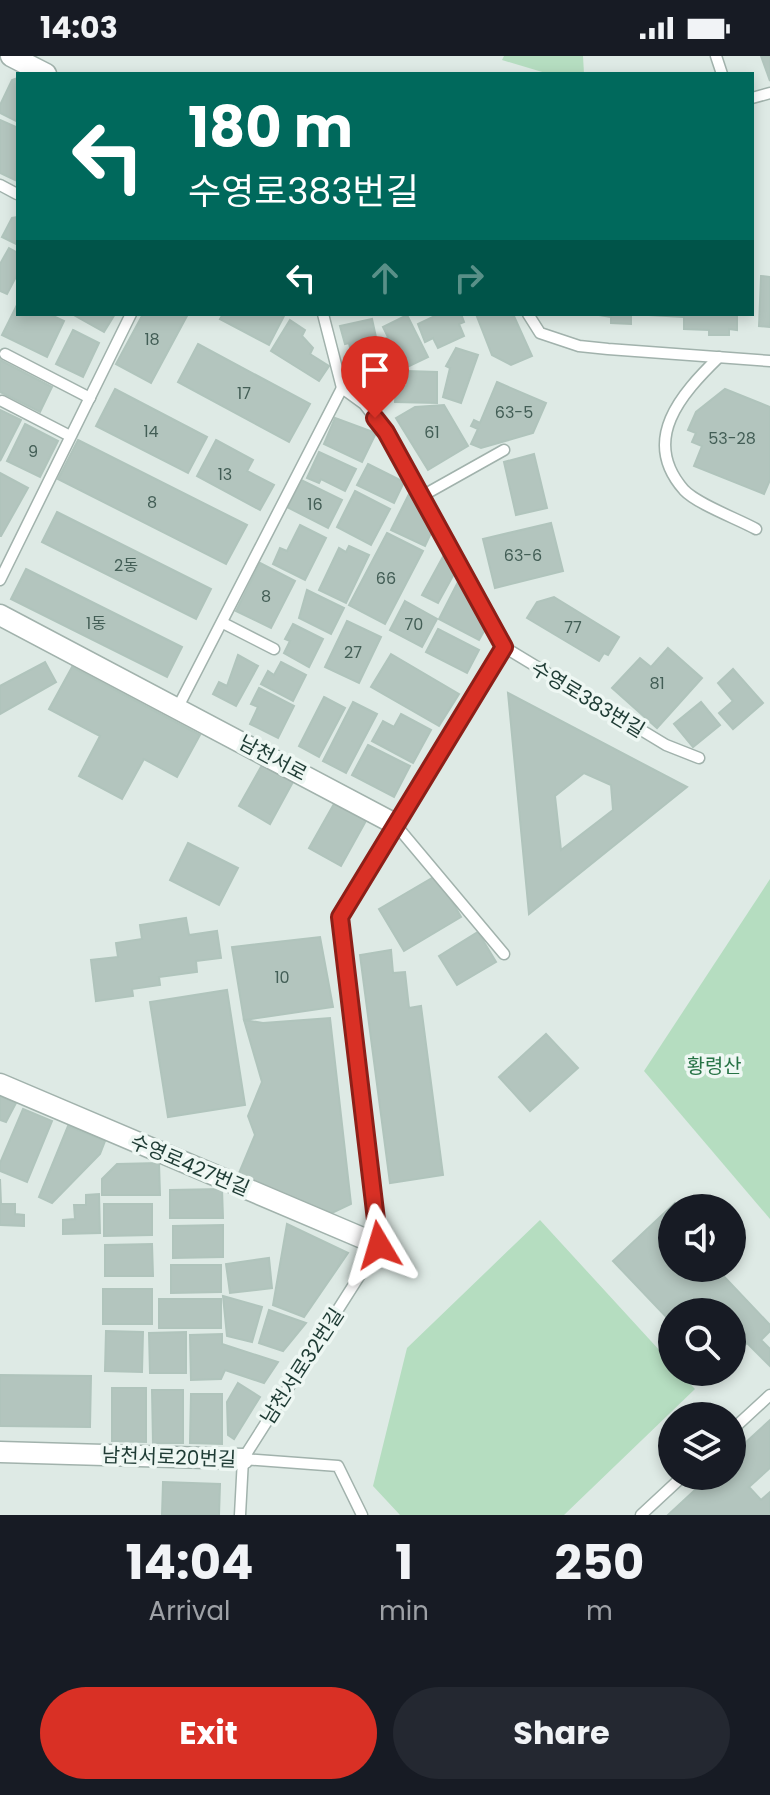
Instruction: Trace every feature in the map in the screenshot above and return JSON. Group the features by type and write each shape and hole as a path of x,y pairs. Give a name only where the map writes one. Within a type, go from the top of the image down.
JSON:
{"street":[{"path":"11,56 42,72"},
{"name":"남천서로","path":"0,615 395,824"},
{"name":"수영로427번길","path":"0,1084 379,1245"},
{"name":"남천서로20번길","path":"0,1452 243,1459"}],"lane":[{"path":"0,580 130,316"},
{"path":"324,316 342,388 364,404 386,432 504,647 340,917 379,1245"},
{"path":"529,316 540,333 579,346 770,361"},
{"path":"5,354 90,398"},
{"path":"719,357 685,391 666,433 664,457 686,492 756,529"},
{"path":"178,707 342,388"},
{"path":"2,401 70,436"},
{"path":"422,496 504,450"},
{"path":"223,623 274,649"},
{"name":"수영로383번길","path":"504,647 666,745 699,758"},
{"name":"남천서로","path":"395,824 504,954"},
{"name":"남천서로32번길","path":"240,1515 243,1459 379,1245"},
{"path":"746,1417 770,1395"},
{"name":"남천서로20번길","path":"243,1459 338,1466 362,1515"},
{"path":"641,1515 668,1490"}],"green space":[{"path":"504,56 583,56 584,72 542,72 502,60"},
{"name":"황령산","path":"770,879 770,1219 644,1071"},
{"path":"540,1220 658,1349 658,1386 692,1386 695,1389 681,1402 658,1402 658,1425 564,1515 400,1515 373,1486 407,1348"}],"building":[{"path":"761,56 770,56 770,81"},
{"path":"16,79 16,121 0,113 0,105 12,80"},
{"path":"0,120 16,127 15,180 0,173"},
{"path":"16,217 16,244 2,237 12,218"},
{"path":"9,248 16,252 16,277 7,294 0,291 0,264"},
{"path":"761,276 770,277 770,327 759,326"},
{"path":"16,307 16,316 53,316 64,321 47,357 2,335"},
{"path":"76,316 114,316 104,332"},
{"path":"142,316 187,316 151,383 116,364"},
{"path":"222,316 284,316 269,345 220,319"},
{"path":"408,316 428,357 399,371 383,340 388,337 383,327"},
{"path":"435,316 462,316 464,322 459,324 464,336 438,348 433,338 425,342 418,324"},
{"path":"477,316 514,316 532,356 511,365 492,355"},
{"path":"605,316 631,316 631,324 611,323 611,317"},
{"path":"666,316 737,316 737,330 729,329 729,335 709,335 709,330 684,329 684,317"},
{"path":"372,319 381,360 358,366 355,351 351,352 349,343 345,344 340,326"},
{"path":"290,320 305,330 302,336 313,348 310,354 329,366 319,381 271,351"},
{"path":"73,330 99,343 83,377 56,364"},
{"path":"198,344 310,404 289,442 178,382"},
{"path":"456,348 478,355 461,403 443,397 450,368 446,366"},
{"path":"0,360 52,387 40,412 0,392"},
{"path":"407,371 437,372 437,403 395,402 396,386 407,386"},
{"path":"497,382 546,403 533,433 481,448 471,444 478,429 471,426 474,420 480,423"},
{"path":"115,389 207,437 188,473 96,426"},
{"path":"725,389 770,407 770,480 764,494 694,466 702,446 692,442 696,433 688,430 696,412"},
{"path":"444,405 468,446 428,470 396,418 415,407"},
{"path":"0,410 21,420 0,461"},
{"path":"335,418 376,433 362,462 324,444"},
{"path":"25,424 58,441 40,477 7,461"},
{"path":"78,440 247,525 226,564 58,479"},
{"path":"216,440 253,460 247,471 274,485 260,510 197,476"},
{"path":"319,452 356,469 345,491 321,479 319,483 307,478"},
{"path":"534,454 547,508 516,515 504,462"},
{"path":"368,464 404,482 394,503 357,485"},
{"path":"0,473 28,488 1,536 0,536"},
{"path":"301,480 342,500 328,528 287,507"},
{"path":"411,490 432,531 425,546 391,530"},
{"path":"355,491 390,509 371,545 337,527"},
{"path":"57,512 211,589 196,619 42,542"},
{"path":"551,523 563,571 495,588 483,539"},
{"path":"300,525 326,538 305,580 273,564 280,548 287,551"},
{"path":"387,533 423,551 385,624 349,605"},
{"path":"349,546 369,555 346,603 319,590 339,548 346,552"},
{"path":"445,553 454,574 438,603 422,595"},
{"path":"260,563 295,581 271,628 236,611"},
{"path":"26,569 182,647 167,677 11,599"},
{"path":"459,580 488,624 479,640 439,619"},
{"path":"307,590 344,608 331,634 299,618"},
{"path":"554,597 619,637 608,655 604,653 599,661 527,618 537,602"},
{"path":"405,601 437,619 422,647 390,630"},
{"path":"347,621 381,637 359,683 325,667"},
{"path":"293,624 323,639 309,667 284,653 290,641 285,639"},
{"path":"438,629 479,650 467,673 426,652"},
{"path":"668,648 702,678 657,728 612,688 640,658 651,667"},
{"path":"391,654 459,694 439,726 371,687"},
{"path":"238,655 258,666 236,706 213,694 219,682 227,686"},
{"path":"45,662 56,682 0,714 0,686"},
{"path":"281,662 306,675 293,701 261,684 268,671 274,675"},
{"path":"72,667 200,735 177,777 144,759 122,799 79,776 100,736 49,709"},
{"path":"733,669 763,703 733,729 719,713 733,701 718,683"},
{"path":"259,688 294,706 278,738 250,724 258,707 251,704"},
{"path":"508,693 687,787 529,914","holes":["584,773 611,785 613,810 561,850 555,796"]},
{"path":"324,697 345,708 319,757 299,746"},
{"path":"353,702 377,714 346,773 323,761"},
{"path":"701,702 720,725 693,747 674,724"},
{"path":"401,714 431,730 413,763 372,741 383,721 394,727"},
{"path":"368,745 410,766 394,797 352,775"},
{"path":"262,765 293,782 270,824 239,806"},
{"path":"335,802 367,819 341,866 309,848"},
{"path":"188,843 238,868 219,905 170,880"},
{"path":"437,875 461,917 404,951 379,909"},
{"path":"186,918 189,935 217,931 221,958 196,961 197,972 159,977 160,985 132,989 133,996 96,1001 91,960 118,957 116,943 142,939 140,925"},
{"path":"478,932 496,962 457,985 439,956"},
{"path":"320,937 333,1007 244,1020 232,947"},
{"path":"391,950 393,973 405,972 409,1008 421,1006 443,1175 390,1183 360,955"},
{"path":"227,990 245,1105 168,1117 150,1002"},
{"path":"330,1018 351,1204 332,1213 237,1178 255,1135 248,1116 262,1082 244,1020 263,1023"},
{"path":"546,1034 578,1068 530,1111 499,1077"},
{"path":"0,1096 16,1103 6,1122 0,1120"},
{"path":"23,1109 52,1121 27,1182 0,1171 0,1163"},
{"path":"68,1126 105,1141 100,1154 52,1203 39,1197"},
{"path":"159,1163 160,1195 102,1195 102,1179 117,1164"},
{"path":"0,1179 1,1204 15,1204 15,1214 24,1215 24,1226 0,1225"},
{"path":"222,1189 223,1218 170,1218 170,1190"},
{"path":"99,1194 100,1233 63,1234 63,1220 75,1219 74,1205 86,1205 86,1195"},
{"path":"104,1204 152,1204 152,1235 104,1236"},
{"path":"658,1219 658,1282 729,1282 744,1298 658,1298 658,1308 613,1261"},
{"path":"287,1224 348,1253 304,1317 273,1305"},
{"path":"223,1225 223,1257 173,1258 173,1226"},
{"path":"152,1244 153,1276 105,1276 105,1245"},
{"path":"269,1258 272,1288 230,1293 226,1264"},
{"path":"171,1265 221,1265 221,1292 171,1293"},
{"path":"103,1289 152,1289 152,1324 103,1324"},
{"path":"223,1296 262,1307 252,1342 227,1336"},
{"path":"159,1299 221,1299 221,1328 159,1328"},
{"path":"746,1300 770,1325 770,1331 761,1340 770,1349 770,1366 747,1343"},
{"path":"269,1310 306,1323 283,1351 259,1343"},
{"path":"106,1331 143,1332 142,1372 105,1371"},
{"path":"186,1332 186,1373 150,1373 149,1333"},
{"path":"222,1334 222,1344 278,1362 264,1383 225,1370 221,1379 191,1380 190,1335"},
{"path":"0,1375 91,1376 90,1427 0,1426"},
{"path":"238,1383 260,1397 234,1439 228,1435 227,1402"},
{"path":"112,1388 146,1388 146,1442 112,1441"},
{"path":"152,1390 183,1390 183,1443 153,1443"},
{"path":"191,1394 222,1394 222,1444 190,1443"},
{"path":"770,1420 770,1468 749,1487 761,1500 770,1492 770,1515 668,1515 695,1490 746,1490 746,1442"},
{"path":"163,1482 220,1484 219,1515 162,1515"}],"route":[{"path":"375,418 386,432 504,647 340,917 379,1245"}]}
